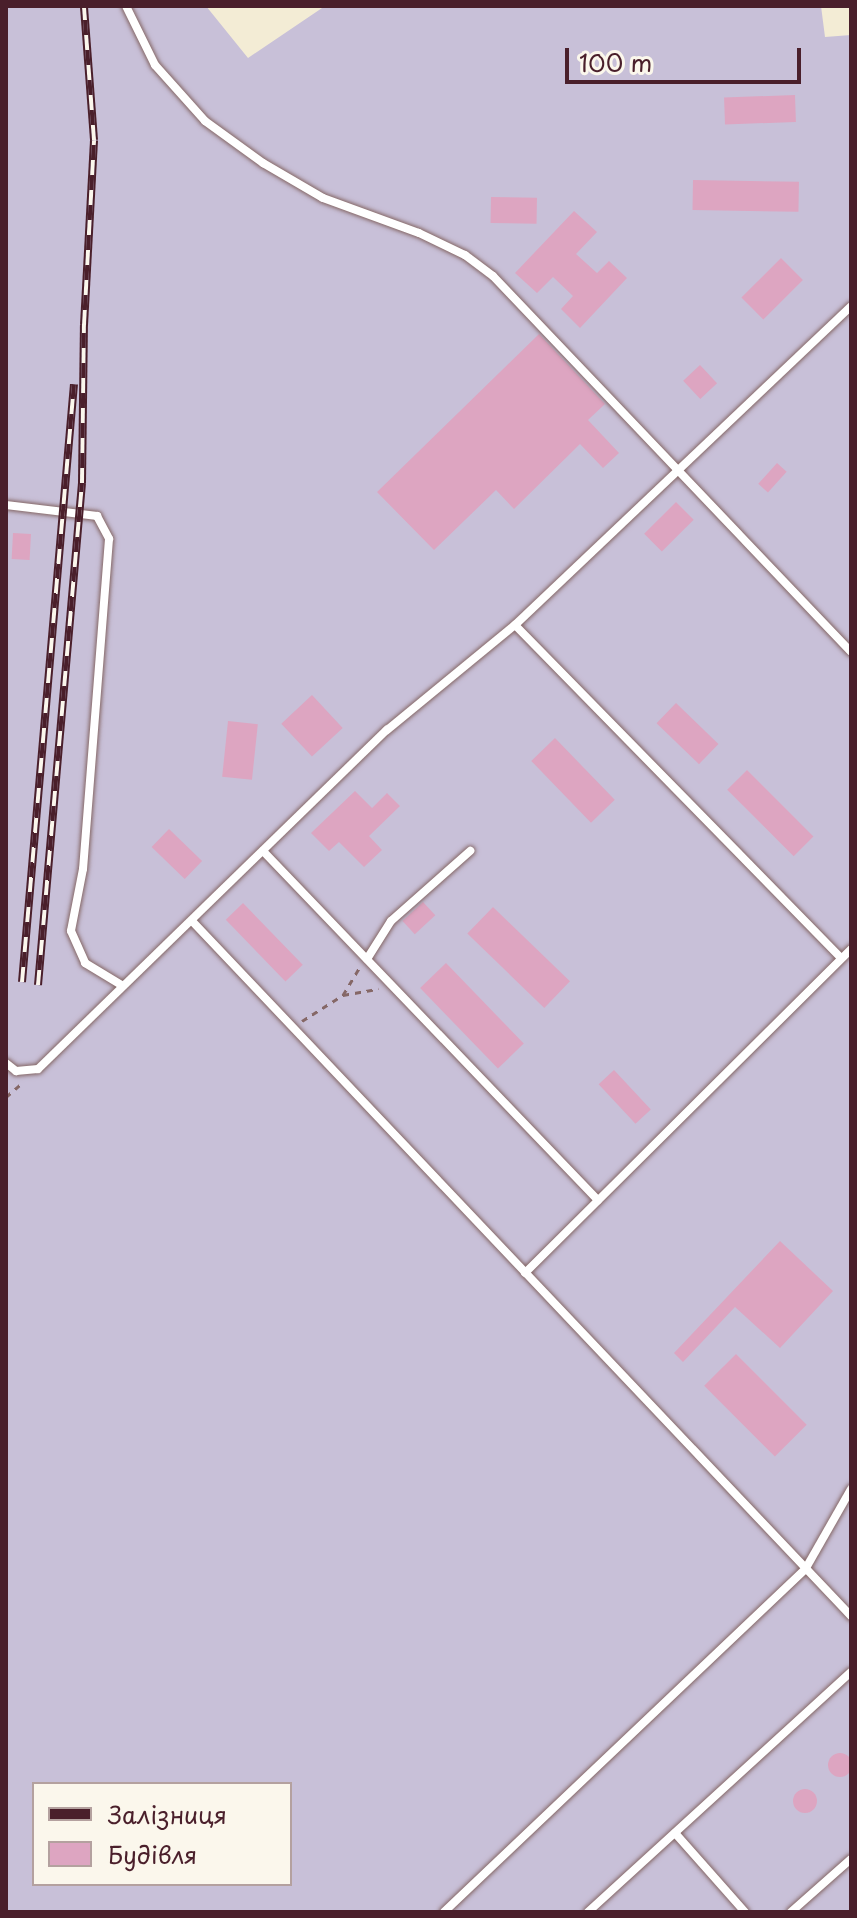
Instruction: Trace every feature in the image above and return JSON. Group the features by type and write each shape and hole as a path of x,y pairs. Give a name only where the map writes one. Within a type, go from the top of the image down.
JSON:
{"lane":[{"path":"126,6 155,65 205,121 263,163 323,198 419,233 465,255 493,276 851,652"},
{"path":"6,1063 16,1071 38,1069 387,730 515,625 851,306"},
{"path":"6,505 97,516 109,539 83,869 71,931 85,963 123,986"},
{"path":"515,625 841,958"},
{"path":"263,851 598,1200"},
{"path":"367,959 391,921 470,851"},
{"path":"192,921 851,1616"},
{"path":"525,1273 851,949"},
{"path":"444,1912 806,1568 851,1489"},
{"path":"588,1912 851,1672"},
{"path":"675,1833 745,1912"},
{"path":"791,1912 851,1859"}],"path":[{"path":"291,1025 313,1017 343,995 367,959"},
{"path":"343,995 378,989 398,991"}],"shaded area":[{"path":"6,6 206,6 248,58 325,6 821,6 825,37 851,35 851,1912 6,1912"}],"building":[{"path":"795,95 796,122 725,124 724,97"},
{"path":"693,180 799,182 798,212 692,210"},
{"path":"491,197 537,198 537,224 491,223"},
{"path":"574,211 597,232 576,254 597,273 609,261 627,278 580,328 561,309 573,296 553,277 537,293 515,273"},
{"path":"781,258 803,280 763,320 741,298"},
{"path":"539,334 605,404 588,420 619,453 603,468 580,444 514,509 496,490 434,550 377,492"},
{"path":"700,365 717,383 700,399 683,381"},
{"path":"777,463 787,472 768,493 758,484"},
{"path":"676,502 694,520 662,551 644,534"},
{"path":"13,533 31,534 30,560 12,559"},
{"path":"312,695 343,728 312,757 281,724"},
{"path":"676,703 718,744 699,764 657,723"},
{"path":"228,721 258,724 252,780 222,777"},
{"path":"555,738 615,800 591,823 531,761"},
{"path":"747,770 813,836 794,856 727,790"},
{"path":"355,791 372,808 387,793 400,806 369,836 382,850 364,867 339,842 329,851 311,833"},
{"path":"169,829 202,861 185,879 152,847"},
{"path":"423,902 435,915 415,934 403,921"},
{"path":"243,903 303,965 285,982 226,920"},
{"path":"493,907 570,981 544,1008 467,934"},
{"path":"446,963 524,1044 498,1069 420,988"},
{"path":"614,1070 651,1109 635,1124 599,1084"},
{"path":"780,1241 833,1291 780,1348 735,1307 683,1362 674,1353"},
{"path":"736,1354 807,1425 775,1457 704,1386"},
{"path":"840,1753 851,1760 852,1765 845,1776 840,1777 829,1770 828,1765 835,1754"},
{"path":"805,1789 816,1796 817,1801 810,1812 805,1813 794,1806 793,1801 800,1790"}],"railway":[{"path":"38,985 82,483 84,325 94,140 84,6"},
{"path":"22,982 74,384"}]}
